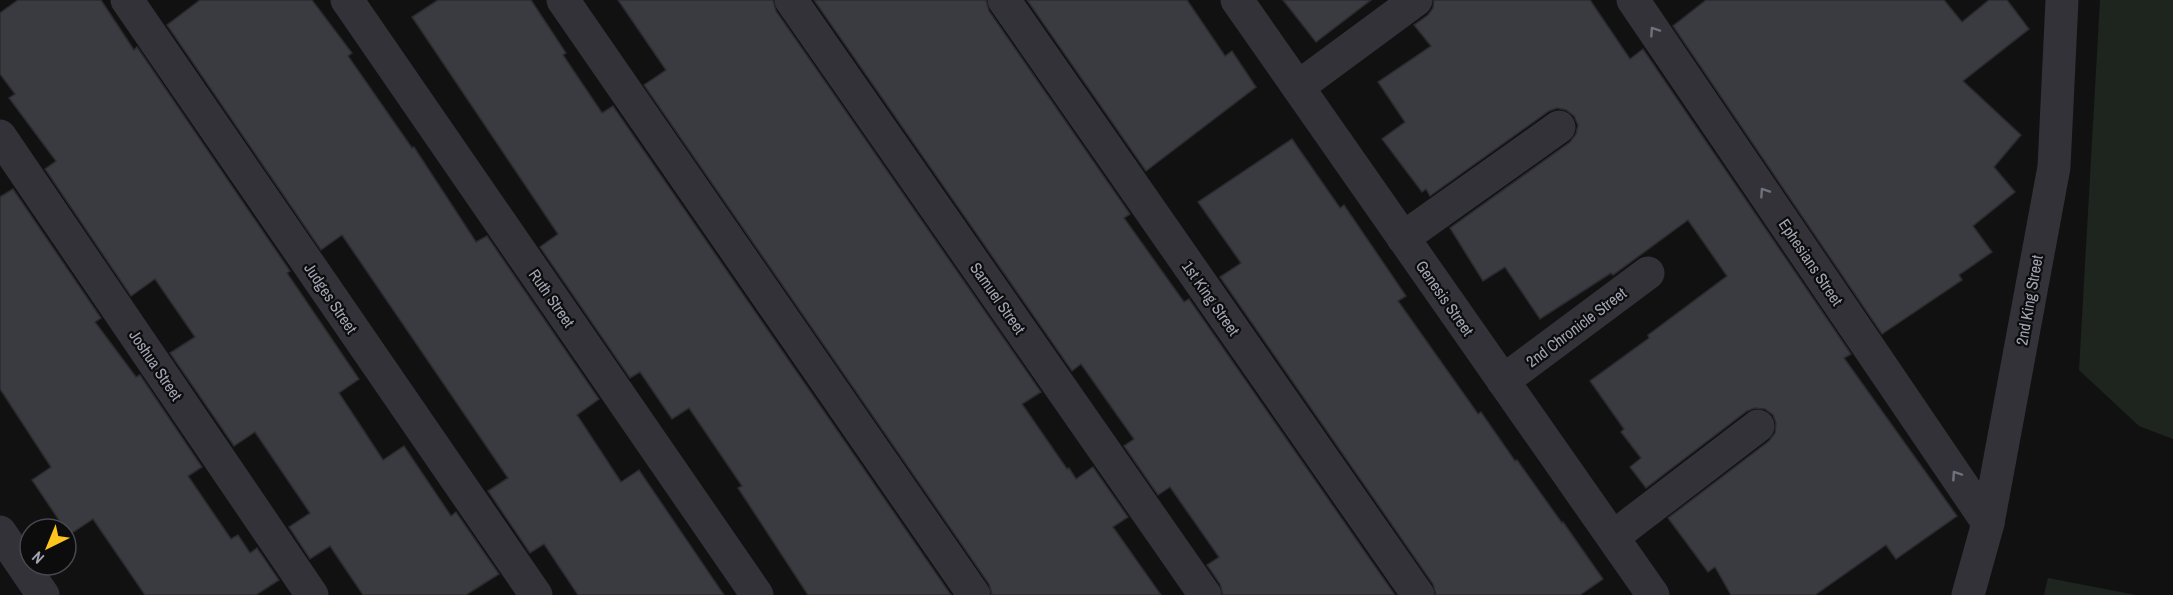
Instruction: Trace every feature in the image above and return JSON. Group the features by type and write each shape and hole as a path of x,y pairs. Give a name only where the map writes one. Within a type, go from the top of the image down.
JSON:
{"street":[{"name":"Judges Street","path":"127,0 536,595"},
{"name":"Ruth Street","path":"348,0 757,595"},
{"path":"564,0 974,595"},
{"name":"Samuel Street","path":"791,0 1205,595"},
{"name":"1st King Street","path":"1004,0 1418,595"},
{"name":"Genesis Street","path":"1237,0 1653,595"},
{"path":"1298,87 1416,0"},
{"name":"Ephesians Street","path":"1633,0 1988,524"},
{"name":"2nd King Street","path":"1968,595 1988,524 2054,168 2062,0"},
{"path":"1403,238 1559,127"},
{"name":"Joshua Street","path":"0,136 312,595"},
{"name":"2nd Chronicle Street","path":"1503,381 1648,273"},
{"path":"1613,537 1758,426"},
{"path":"0,532 25,585"}],"shaded area":[{"path":"2100,0 2173,0 2173,439 2139,426 2079,370"},
{"path":"2048,578 2136,595 2044,595"}],"building":[{"path":"18,0 101,0 134,50 137,47 290,271 287,273 359,379 339,393 383,460 404,446 451,516 456,512 499,574 466,595 363,595 330,546 310,559 289,527 310,513 255,432 234,446 170,353 195,337 155,279 131,296 45,169 56,161 9,98 15,94 0,74 0,13"},
{"path":"200,0 312,0 352,53 348,56 412,148 414,147 476,242 487,236 599,399 577,415 621,482 639,470 724,595 578,595 544,544 530,553 488,491 508,478 342,235 321,250 167,25"},
{"path":"438,0 531,0 566,53 563,55 602,113 613,106 951,595 808,595 738,488 742,486 689,408 672,419 640,372 630,378 540,247 558,234 412,17"},
{"path":"618,0 773,0 776,11 1041,392 1022,404 1076,479 1093,467 1128,517 1113,527 1161,595 992,595 989,584 644,85 666,70"},
{"path":"814,0 986,0 989,11 1130,214 1124,218 1184,302 1189,299 1395,595 1223,595 1220,584 1207,565 1219,557 1170,487 1158,495 1124,446 1134,439 1081,364 1072,371"},
{"path":"1027,0 1187,0 1225,56 1232,51 1256,87 1146,171"},
{"path":"1283,0 1371,0 1316,42"},
{"path":"1434,0 1590,0 1630,59 1643,49 1851,354 1844,358 1957,516 1896,559 1886,545 1815,595 1731,595 1715,567 1708,572 1668,518 1769,441 1775,433 1776,423 1773,415 1765,409 1755,408 1747,411 1646,488 1630,467 1641,458 1621,432 1624,429 1590,381 1727,276 1688,220 1613,275 1611,273 1540,319 1505,267 1483,281 1450,228 1570,142 1576,134 1578,125 1574,116 1566,110 1557,108 1549,111 1430,196 1426,189 1422,192 1382,139 1405,122 1378,82 1431,46 1414,25 1428,15 1433,8"},
{"path":"1706,0 1944,0 1962,22 1989,0 2007,0 2029,29 1963,81 2021,135 1994,167 2015,192 1973,226 1992,252 1959,275 1962,280 1882,334 1673,26"},
{"path":"1292,139 1340,208 1344,205 1406,296 1398,301 1478,414 1481,412 1603,579 1580,595 1436,595 1433,584 1220,277 1241,263 1198,202"},
{"path":"13,189 101,318 95,322 136,377 140,375 202,467 188,476 231,539 238,535 250,553 257,548 279,580 256,595 145,595 93,519 78,529 78,517 57,517 32,480 51,467 0,389 0,197"}]}
